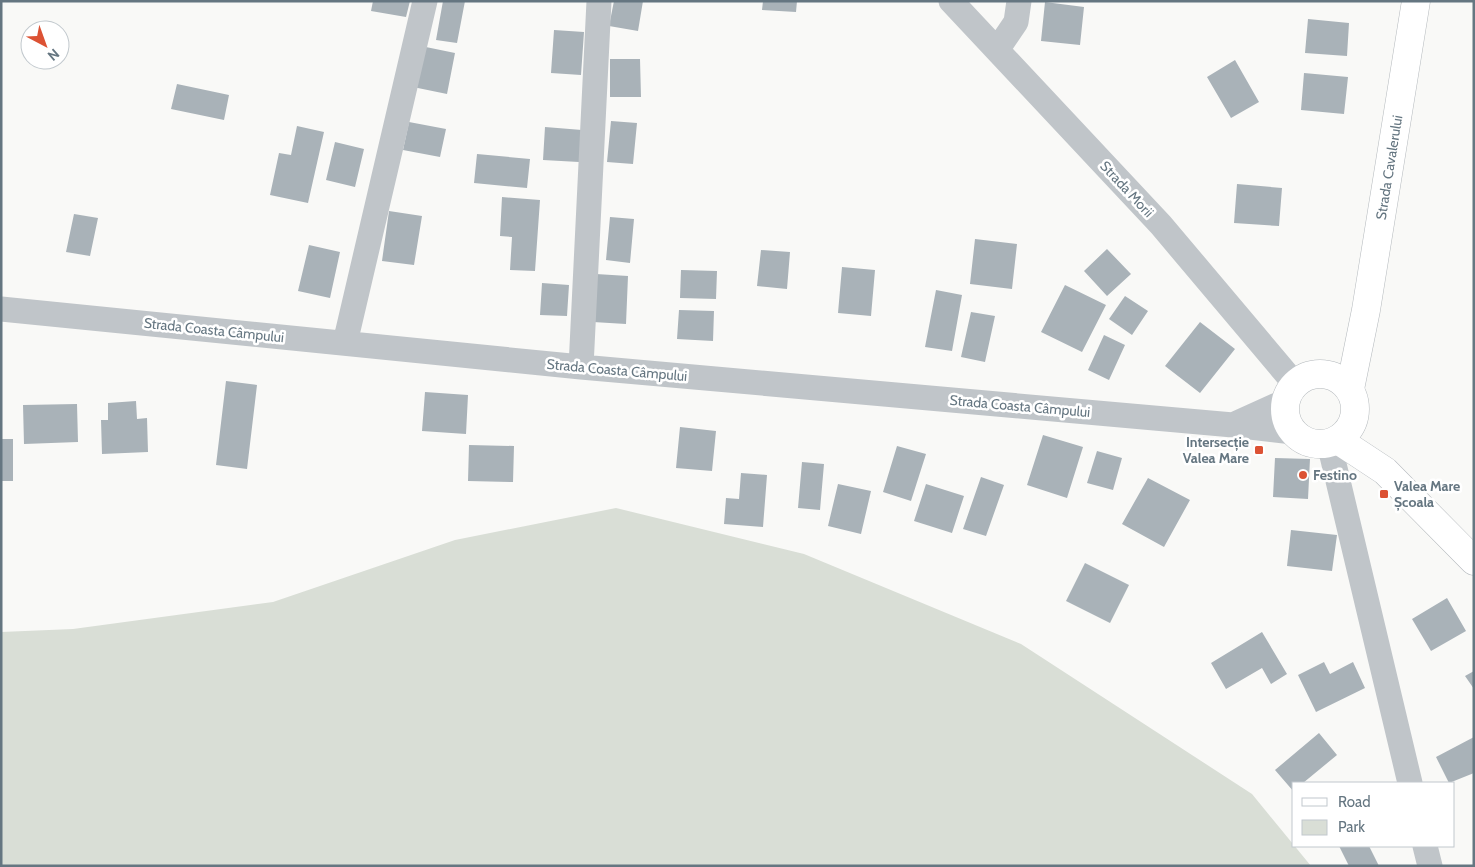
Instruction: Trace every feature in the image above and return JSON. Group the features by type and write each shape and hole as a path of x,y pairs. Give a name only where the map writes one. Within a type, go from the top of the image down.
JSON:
{"main road":[{"name":"Strada Cavalerului","path":"1350,389 1416,1"},
{"path":"1324,374 1361,333"},
{"path":"1324,374 1338,378 1350,389 1355,404 1340,434 1310,443 1293,432 1285,412 1290,393 1308,376 1324,374"},
{"path":"1340,434 1386,471 1474,560"}],"street":[{"path":"345,343 425,1"},
{"name":"Strada Morii","path":"951,1 1161,225 1290,393"},
{"path":"997,50 1016,22 1019,1"},
{"path":"581,367 591,2"},
{"name":"Strada Coasta Câmpului","path":"1,309 581,367 1233,425 1293,432"},
{"name":"Strada Coasta Câmpului","path":"1233,425 1290,393"},
{"path":"1340,434 1410,782"},
{"path":"1425,847 1430,866"}],"green space":[{"path":"616,508 804,554 1021,644 1252,794 1292,843 1292,847 1295,847 1311,866 1,866 1,632 73,629 273,602 455,540"}],"building":[{"path":"373,1 410,1 406,17 371,11"},
{"path":"443,1 465,1 457,43 436,40"},
{"path":"614,1 643,1 638,31 609,26"},
{"path":"763,1 797,1 796,12 762,10"},
{"path":"1045,2 1084,7 1080,45 1041,41"},
{"path":"1308,19 1349,23 1347,56 1305,53"},
{"path":"554,30 584,32 581,75 551,73"},
{"path":"421,46 455,53 447,94 413,87"},
{"path":"610,59 640,59 641,97 610,97"},
{"path":"1235,60 1259,102 1231,118 1207,77"},
{"path":"1304,73 1348,77 1344,114 1301,110"},
{"path":"177,84 229,95 224,120 171,109"},
{"path":"611,121 637,123 633,164 607,162"},
{"path":"409,122 446,129 440,157 403,150"},
{"path":"297,126 324,132 308,203 270,195 279,153 291,155"},
{"path":"545,127 582,130 579,162 543,160"},
{"path":"335,142 364,149 355,187 326,180"},
{"path":"477,154 530,159 527,188 474,183"},
{"path":"1237,184 1282,188 1279,226 1234,223"},
{"path":"502,197 540,200 535,271 510,270 512,237 500,236"},
{"path":"389,211 422,216 414,265 382,261"},
{"path":"74,214 98,218 90,256 66,252"},
{"path":"610,217 634,219 630,263 606,260"},
{"path":"975,239 1017,244 1012,289 970,284"},
{"path":"309,245 340,252 330,298 298,291"},
{"path":"1107,249 1131,274 1107,296 1084,271"},
{"path":"761,250 790,252 787,289 757,286"},
{"path":"842,267 875,270 871,316 838,313"},
{"path":"681,270 717,271 716,299 680,298"},
{"path":"596,274 628,276 626,324 593,322"},
{"path":"542,283 569,285 567,316 540,315"},
{"path":"1065,285 1106,305 1082,352 1041,332"},
{"path":"936,290 962,295 952,351 925,347"},
{"path":"1125,296 1148,311 1132,335 1109,319"},
{"path":"679,310 714,311 713,341 677,339"},
{"path":"971,312 995,316 985,362 961,357"},
{"path":"1200,322 1235,349 1200,393 1165,366"},
{"path":"1104,335 1125,345 1109,380 1088,370"},
{"path":"226,381 257,385 247,469 216,465"},
{"path":"425,392 468,395 466,434 422,431"},
{"path":"136,401 137,419 147,418 148,452 102,454 101,420 108,420 108,403"},
{"path":"77,404 78,442 24,444 23,405"},
{"path":"680,427 716,431 712,471 676,468"},
{"path":"1043,435 1083,447 1067,498 1027,485"},
{"path":"1,439 13,439 13,481 1,481"},
{"path":"469,445 514,446 513,482 468,481"},
{"path":"897,446 926,454 911,501 883,492"},
{"path":"1097,451 1122,458 1113,490 1087,483"},
{"path":"1275,458 1310,459 1308,499 1273,497"},
{"path":"802,462 824,464 820,510 798,508"},
{"path":"741,473 767,475 763,527 724,524 726,498 739,499"},
{"path":"981,477 1004,485 986,536 963,529"},
{"path":"1148,478 1190,500 1164,547 1122,524"},
{"path":"838,484 871,491 861,534 828,526"},
{"path":"926,484 964,496 952,533 914,521"},
{"path":"1291,530 1337,535 1332,571 1287,566"},
{"path":"1085,563 1129,585 1110,623 1066,601"},
{"path":"1447,598 1466,631 1431,651 1412,619"},
{"path":"1262,632 1287,674 1271,684 1262,668 1226,689 1211,663"},
{"path":"1324,662 1330,674 1353,662 1365,688 1316,712 1298,675"},
{"path":"1474,671 1474,689 1465,676"},
{"path":"1319,733 1337,755 1304,782 1292,782 1292,790 1275,770"},
{"path":"1474,737 1474,773 1448,782 1436,757"},
{"path":"1340,847 1370,847 1379,866 1349,866"}],"place":[{"name":"Intersecție Valea Mare","path":"1259,450"},
{"name":"Festino","path":"1303,475"},
{"name":"Valea Mare Școala","path":"1384,494"}]}
